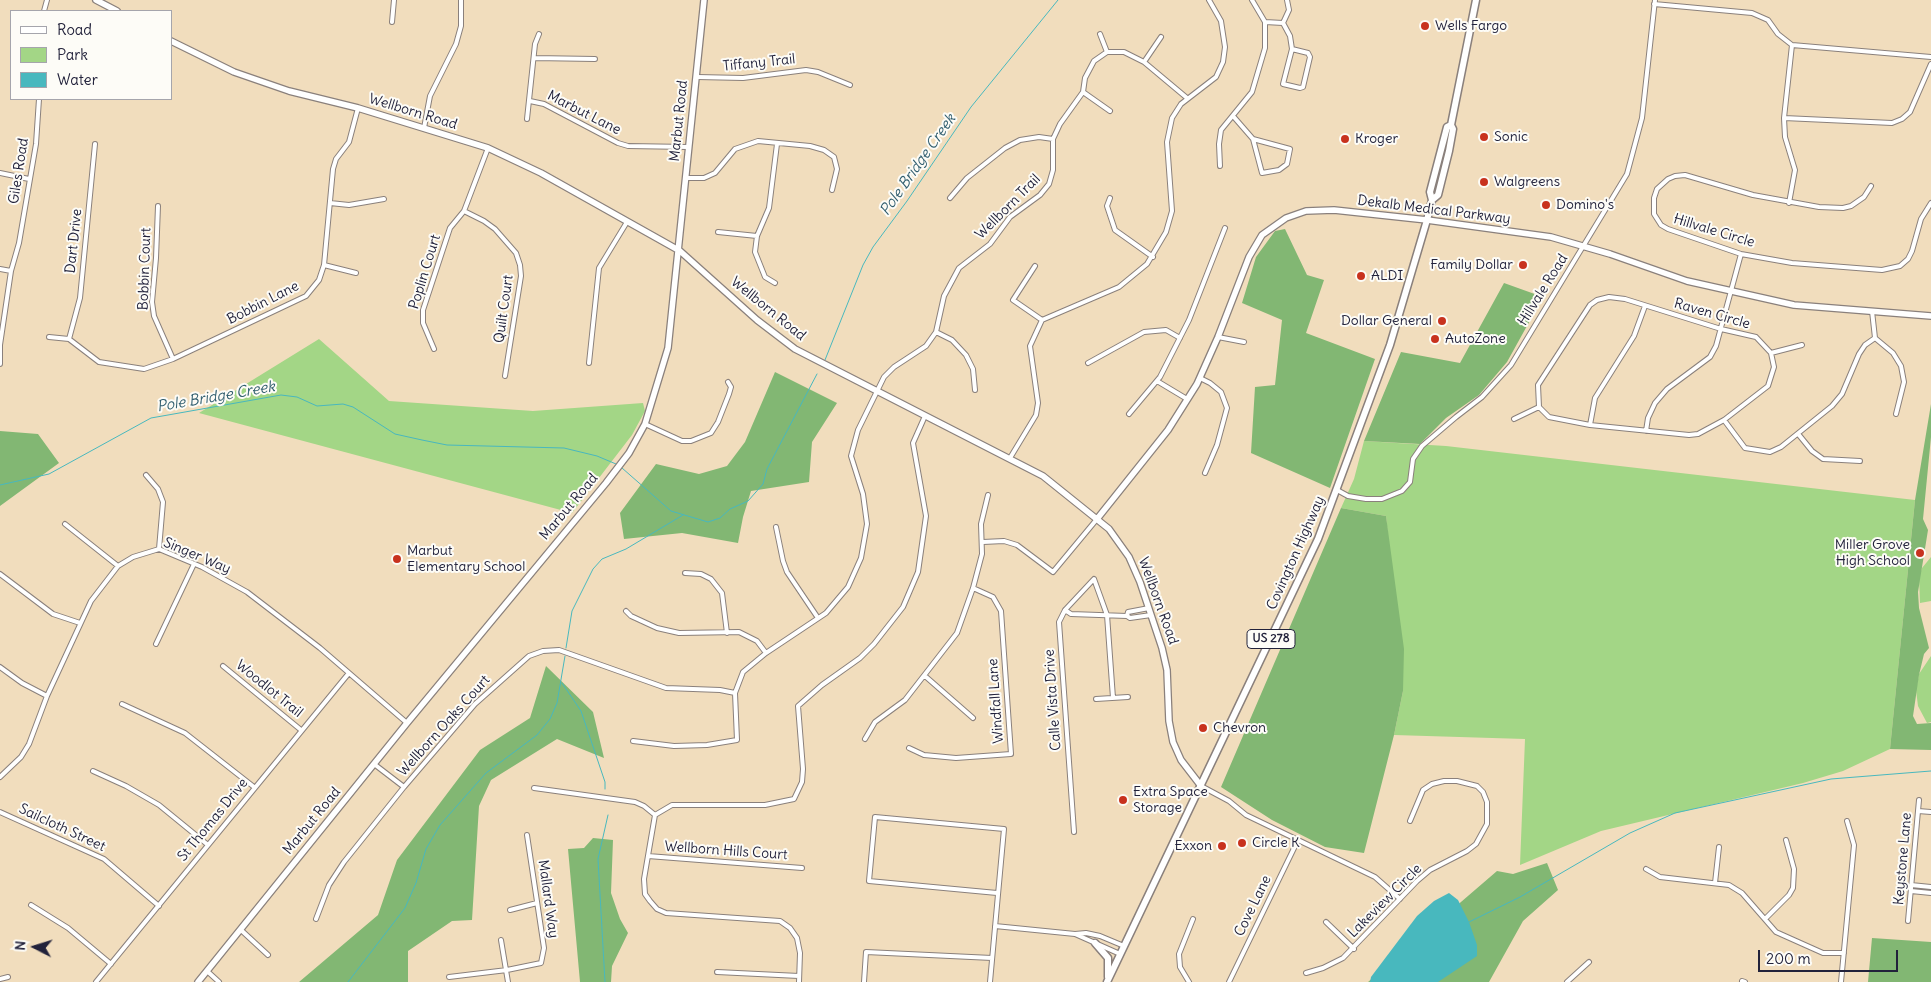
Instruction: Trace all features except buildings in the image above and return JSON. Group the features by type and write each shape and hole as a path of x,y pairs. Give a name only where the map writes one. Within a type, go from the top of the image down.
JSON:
{"main road":[{"name":"Covington Highway","path":"1108,981 1318,539 1337,490 1390,345 1427,220 1432,200 1430,192 1447,127 1451,125 1476,0"},
{"path":"1095,943 1108,958 1108,981"}],"street":[{"path":"96,0 115,10"},
{"path":"392,22 394,0"},
{"path":"424,128 430,96 456,44 461,26 461,0"},
{"name":"Marbut Road","path":"198,982 407,723 606,483 629,453 645,424 668,348 680,251 688,147 704,0"},
{"path":"1010,458 1036,415 1038,403 1030,346 1042,320 1119,287 1140,272 1152,257 1166,232 1172,211 1167,142 1172,118 1187,98 1216,77 1223,62 1225,47 1221,21 1209,0"},
{"path":"1220,166 1219,134 1224,124 1233,116 1252,92 1258,77 1265,48 1265,22 1252,0"},
{"path":"1283,23 1289,10 1287,0"},
{"path":"1655,2 1752,13 1768,20 1778,34 1792,45 1931,57"},
{"name":"Hillvale Road","path":"1337,490 1348,496 1366,499 1382,499 1402,492 1410,482 1413,459 1422,446 1482,397 1510,365 1627,174 1642,118 1655,2"},
{"path":"1265,22 1283,23"},
{"path":"1283,23 1290,36 1292,49 1283,84 1300,88 1303,87 1310,56 1308,53 1292,49"},
{"path":"527,119 534,58 539,34"},
{"path":"1100,34 1107,52"},
{"path":"1144,62 1161,37"},
{"name":"Wellborn Road","path":"172,41 234,72 289,91 358,108 488,148 541,172 680,251 757,320 794,349 1043,476 1109,529 1129,557 1152,615 1167,670 1169,721 1173,742 1184,765 1202,786"},
{"path":"1789,203 1795,170 1785,137 1784,118 1792,45"},
{"path":"950,198 967,178 1005,148 1020,140 1039,137 1053,139 1060,124 1083,92 1087,71 1094,61 1107,52 1124,52 1144,62 1187,98"},
{"path":"534,58 595,59"},
{"path":"1784,118 1892,123 1902,119 1910,112 1931,64"},
{"name":"Tiffany Trail","path":"697,77 743,78 806,70 818,72 850,85"},
{"path":"1083,92 1110,111"},
{"name":"Giles Road","path":"0,364 0,346 11,271 19,243 36,144 38,100"},
{"name":"Marbut Lane","path":"530,101 544,104 618,143 628,146 688,147"},
{"name":"Bobbin Lane","path":"69,339 99,362 144,369 173,359 306,296 319,280 324,265 333,169 336,159 349,142 358,108"},
{"path":"1233,116 1253,140 1262,173 1279,170 1287,164 1290,149 1253,140"},
{"name":"Wellborn Trail","path":"735,693 743,672 818,618 838,601 848,587 862,558 865,544 866,509 851,456 851,448 876,391 884,377 894,367 926,346 936,332 944,296 959,268 990,244 1010,217 1040,195 1049,184 1054,170 1053,139"},
{"path":"686,178 704,178 715,173 735,149 758,141 810,146 824,150 834,157 837,175 832,190"},
{"name":"Dart Drive","path":"69,339 80,298 95,144"},
{"path":"775,283 765,277 758,265 755,252 757,236 769,208 777,144"},
{"name":"Poplin Court","path":"434,349 423,323 422,310 450,228 464,212 488,148"},
{"path":"0,173 29,179"},
{"name":"Hillvale Circle","path":"1871,186 1859,202 1843,208 1789,203 1753,195 1685,175 1668,178 1658,189 1654,198 1654,214 1661,226 1685,236 1741,254 1808,265 1892,269 1900,266 1908,259 1921,219 1931,203"},
{"path":"1110,198 1107,206 1115,230 1152,257"},
{"path":"330,203 350,205 384,199"},
{"name":"Bobbin Court","path":"158,206 152,302 154,316 173,359"},
{"name":"Dekalb Medical Parkway","path":"1097,519 1168,430 1200,378 1249,257 1262,235 1286,218 1318,209 1427,220 1550,237 1688,281 1794,305 1931,316"},
{"name":"Quilt Court","path":"464,212 484,221 495,229 516,253 520,265 521,276 505,376"},
{"path":"589,363 599,268 627,222"},
{"path":"1130,414 1156,381 1180,338 1189,320 1225,228"},
{"path":"718,232 757,236"},
{"path":"1646,431 1648,418 1655,403 1668,389 1710,357 1716,346 1741,254"},
{"path":"678,266 694,262"},
{"path":"324,265 356,273"},
{"path":"1035,266 1013,300 1042,320"},
{"path":"0,269 11,271"},
{"name":"Raven Circle","path":"1539,407 1538,384 1590,305 1597,300 1609,297 1625,299 1721,329 1756,337 1771,354"},
{"path":"1590,425 1595,398 1634,336 1645,306"},
{"path":"1872,311 1875,338 1893,353 1901,366 1904,382 1896,414"},
{"path":"1088,363 1144,332 1166,330 1180,338"},
{"path":"936,332 952,340 966,355 973,369 976,390"},
{"path":"49,337 69,339"},
{"path":"1218,337 1244,342"},
{"path":"1724,420 1745,448 1757,451 1776,449 1799,435 1832,406 1842,394 1859,354 1865,345 1875,338"},
{"path":"1514,419 1539,407 1550,417 1590,425 1689,435 1698,434 1724,420 1768,386 1774,367 1771,354 1802,345"},
{"path":"1200,378 1210,382 1221,392 1227,408 1213,460 1205,473"},
{"path":"1156,381 1187,399"},
{"path":"645,424 682,441 691,441 711,433 718,422 729,394 731,387 728,382"},
{"path":"798,982 800,953 797,938 790,928 780,921 666,913 657,909 645,894 644,886 650,837 655,815 672,805 765,805 794,799 802,782 803,769 798,706 822,685 860,658 874,644 903,607 918,572 926,516 913,443 925,416"},
{"path":"1799,435 1812,451 1823,459 1860,461"},
{"path":"146,475 158,489 163,502 159,549"},
{"path":"865,739 875,722 905,700 957,633 973,588 983,542 981,524 988,495"},
{"path":"983,542 1004,541 1017,545 1053,572 1097,519"},
{"path":"65,524 118,566"},
{"path":"776,526 782,561 787,572 818,618"},
{"name":"Singer Way","path":"0,777 2,771 22,757 29,744 48,696 91,600 118,566 133,557 159,549 229,581 247,592 349,673 407,723"},
{"path":"156,644 194,564"},
{"path":"685,573 701,574 711,579 722,593 727,633"},
{"path":"0,574 53,614 80,624"},
{"path":"1113,698 1107,614 1094,580 1065,610 1071,614 1107,614 1130,618 1152,615"},
{"name":"Windfall Lane","path":"909,748 924,755 956,758 1011,754 1001,611 993,597 973,588"},
{"path":"1127,616 1128,612 1149,608"},
{"name":"Calle Vista Drive","path":"1065,610 1059,622 1074,832"},
{"path":"626,611 631,616 657,628 679,633 739,632 750,635 766,654"},
{"name":"Wellborn Oaks Court","path":"316,919 329,885 344,862 404,787 475,704 519,663 530,656 543,651 559,650 666,688 720,690 735,693"},
{"name":"Woodlot Trail","path":"223,666 302,730"},
{"path":"0,667 22,683 48,696"},
{"name":"St Thomas Drive","path":"96,982 349,673"},
{"path":"925,676 973,718"},
{"path":"633,741 674,746 707,745 738,740 735,693"},
{"path":"1096,699 1128,697"},
{"path":"122,704 185,732 254,787"},
{"path":"374,764 404,787"},
{"path":"92,771 103,778 126,786 159,804 208,845"},
{"name":"Lakeview Circle","path":"1306,973 1333,964 1354,949 1417,881 1430,870 1467,851 1476,844 1487,824 1488,802 1483,792 1477,786 1457,780 1444,781 1432,784 1423,790 1410,821"},
{"path":"1202,786 1229,801 1246,815 1375,877 1400,899"},
{"path":"534,788 635,802 644,806 655,815"},
{"name":"Keystone Lane","path":"1908,921 1919,800"},
{"path":"1918,811 1931,812"},
{"name":"Sailcloth Street","path":"0,812 104,859 159,906"},
{"path":"990,982 1004,829 875,817 869,881 997,893"},
{"path":"1841,982 1854,845 1847,822"},
{"name":"Mallard Way","path":"449,977 506,970 541,963 544,948 527,835"},
{"name":"Cove Lane","path":"1229,982 1298,840"},
{"path":"1765,919 1789,895 1793,888 1794,869 1786,840"},
{"path":"1715,883 1720,848"},
{"name":"Wellborn Hills Court","path":"648,856 802,868"},
{"path":"1646,869 1660,877 1729,885 1742,893 1776,932 1823,953 1844,953"},
{"path":"1912,885 1931,887"},
{"path":"1911,891 1931,893"},
{"path":"510,910 537,903"},
{"path":"31,906 63,924 111,964"},
{"path":"1189,982 1180,967 1179,954 1193,919"},
{"path":"1326,922 1354,949"},
{"path":"995,926 1075,934 1086,933 1100,936 1124,946"},
{"path":"241,930 268,955"},
{"path":"1075,934 1120,954"},
{"path":"501,940 508,982"},
{"path":"864,982 866,952 992,958"},
{"path":"1567,982 1589,962"},
{"path":"206,971 219,982"},
{"path":"717,972 799,976"},
{"path":"0,979 8,977"}],"green space":[{"path":"1285,229 1307,275 1324,280 1306,333 1375,359 1330,488 1251,453 1255,387 1275,385 1282,320 1242,303 1256,257 1275,231"},
{"path":"1504,283 1543,297 1507,362 1479,395 1446,418 1420,444 1364,441 1401,352 1460,363"},
{"path":"319,339 389,401 533,411 643,403 645,411 632,435 572,513 199,413"},
{"path":"775,372 837,403 812,442 809,482 751,491 738,543 682,533 624,539 620,513 656,464 699,474 727,466 745,442"},
{"name":"Miller Grove High School","path":"1931,404 1931,437 1923,519 1928,530 1918,592 1919,608 1929,648 1924,654 1919,675 1913,716 1917,724 1931,723 1931,750 1890,749 1915,500"},
{"path":"0,431 38,434 59,463 0,506"},
{"path":"1364,441 1446,446 1915,500 1890,749 1843,771 1803,783 1601,831 1520,865 1525,739 1394,735 1403,691 1386,516 1341,508 1354,479"},
{"path":"1341,508 1386,516 1404,649 1403,691 1394,735 1364,853 1325,847 1272,820 1221,787"},
{"path":"1931,557 1931,601 1920,603 1919,577 1922,568"},
{"path":"1931,656 1931,722 1927,723 1918,706 1916,690 1919,674"},
{"path":"546,666 593,712 604,758 557,739 491,780 479,806 472,920 452,921 408,951 408,982 299,982 378,915 397,860 480,750 530,718"},
{"path":"593,838 613,840 611,893 620,919 628,933 612,966 611,982 580,982 568,849 584,848"},
{"path":"1547,863 1558,890 1523,921 1489,982 1368,982 1497,871 1513,874"},
{"path":"1872,938 1931,942 1931,982 1868,982"}],"water":[{"path":"1449,893 1458,900 1469,922 1477,945 1477,956 1438,982 1370,982 1371,977 1417,916 1434,901"}],"waterway":[{"name":"Pole Bridge Creek","path":"825,360 863,265 873,247 971,107 1058,0"},
{"name":"Pole Bridge Creek","path":"622,468 671,511 708,522 720,518 730,509 748,501 763,484 767,469 817,374"},
{"name":"Pole Bridge Creek","path":"0,485 49,474 151,418 281,395 297,397 317,406 343,404 353,407 395,434 422,440 447,445 564,448 597,456 616,464"},
{"path":"566,648 572,611 593,569 602,559 626,549 683,515"},
{"path":"348,982 405,908 416,883 426,849 440,825 486,773 537,735 550,719 557,703 565,656"},
{"path":"562,683 581,711 605,782 605,789"},
{"path":"1469,922 1520,897 1630,833 1675,813 1831,779 1931,771"},
{"path":"605,982 598,859 608,815"}],"place":[{"name":"Wells Fargo","path":"1425,26"},
{"name":"Sonic","path":"1484,137"},
{"name":"Kroger","path":"1345,139"},
{"name":"Walgreens","path":"1484,182"},
{"name":"Domino's","path":"1546,205"},
{"name":"Family Dollar","path":"1523,265"},
{"name":"ALDI","path":"1361,276"},
{"name":"Dollar General","path":"1442,321"},
{"name":"AutoZone","path":"1435,339"},
{"name":"Miller Grove High School","path":"1920,553"},
{"name":"Marbut Elementary School","path":"397,559"},
{"name":"Chevron","path":"1203,728"},
{"name":"Extra Space Storage","path":"1123,800"},
{"name":"Circle K","path":"1242,843"},
{"name":"Exxon","path":"1222,846"}]}
